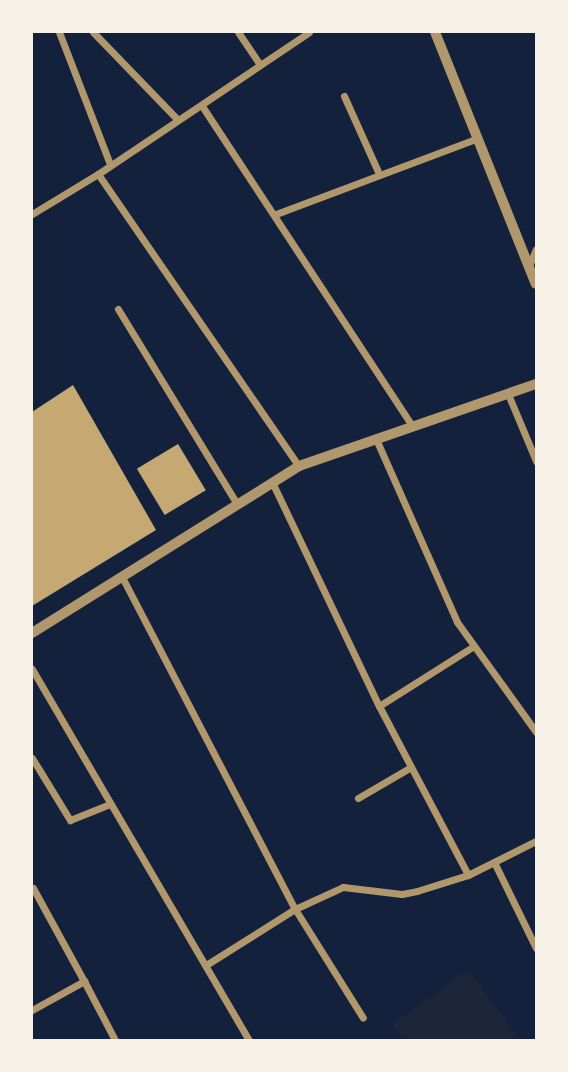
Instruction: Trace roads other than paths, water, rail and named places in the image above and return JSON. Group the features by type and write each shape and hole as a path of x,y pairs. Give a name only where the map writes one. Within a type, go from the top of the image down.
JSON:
{"street":[{"path":"58,32 110,164"},
{"path":"93,32 178,120"},
{"path":"238,32 259,63"},
{"path":"32,214 202,106 303,32"},
{"path":"435,32 537,284"},
{"path":"344,96 379,174"},
{"path":"202,106 276,214 413,426"},
{"path":"276,214 478,138"},
{"path":"97,174 299,466"},
{"path":"529,266 537,248"},
{"path":"118,309 237,504"},
{"path":"32,633 299,466 537,384"},
{"path":"508,394 537,461"},
{"path":"376,439 457,622 537,732"},
{"path":"272,482 379,706 468,875"},
{"path":"122,577 295,909 363,1017"},
{"path":"379,706 474,646"},
{"path":"32,669 249,1041"},
{"path":"32,758 70,820 110,804"},
{"path":"358,798 411,767"},
{"path":"206,965 295,909 343,887 402,894 468,875 537,841"},
{"path":"494,862 537,948"},
{"path":"33,888 115,1041"},
{"path":"32,1010 84,981"}]}
